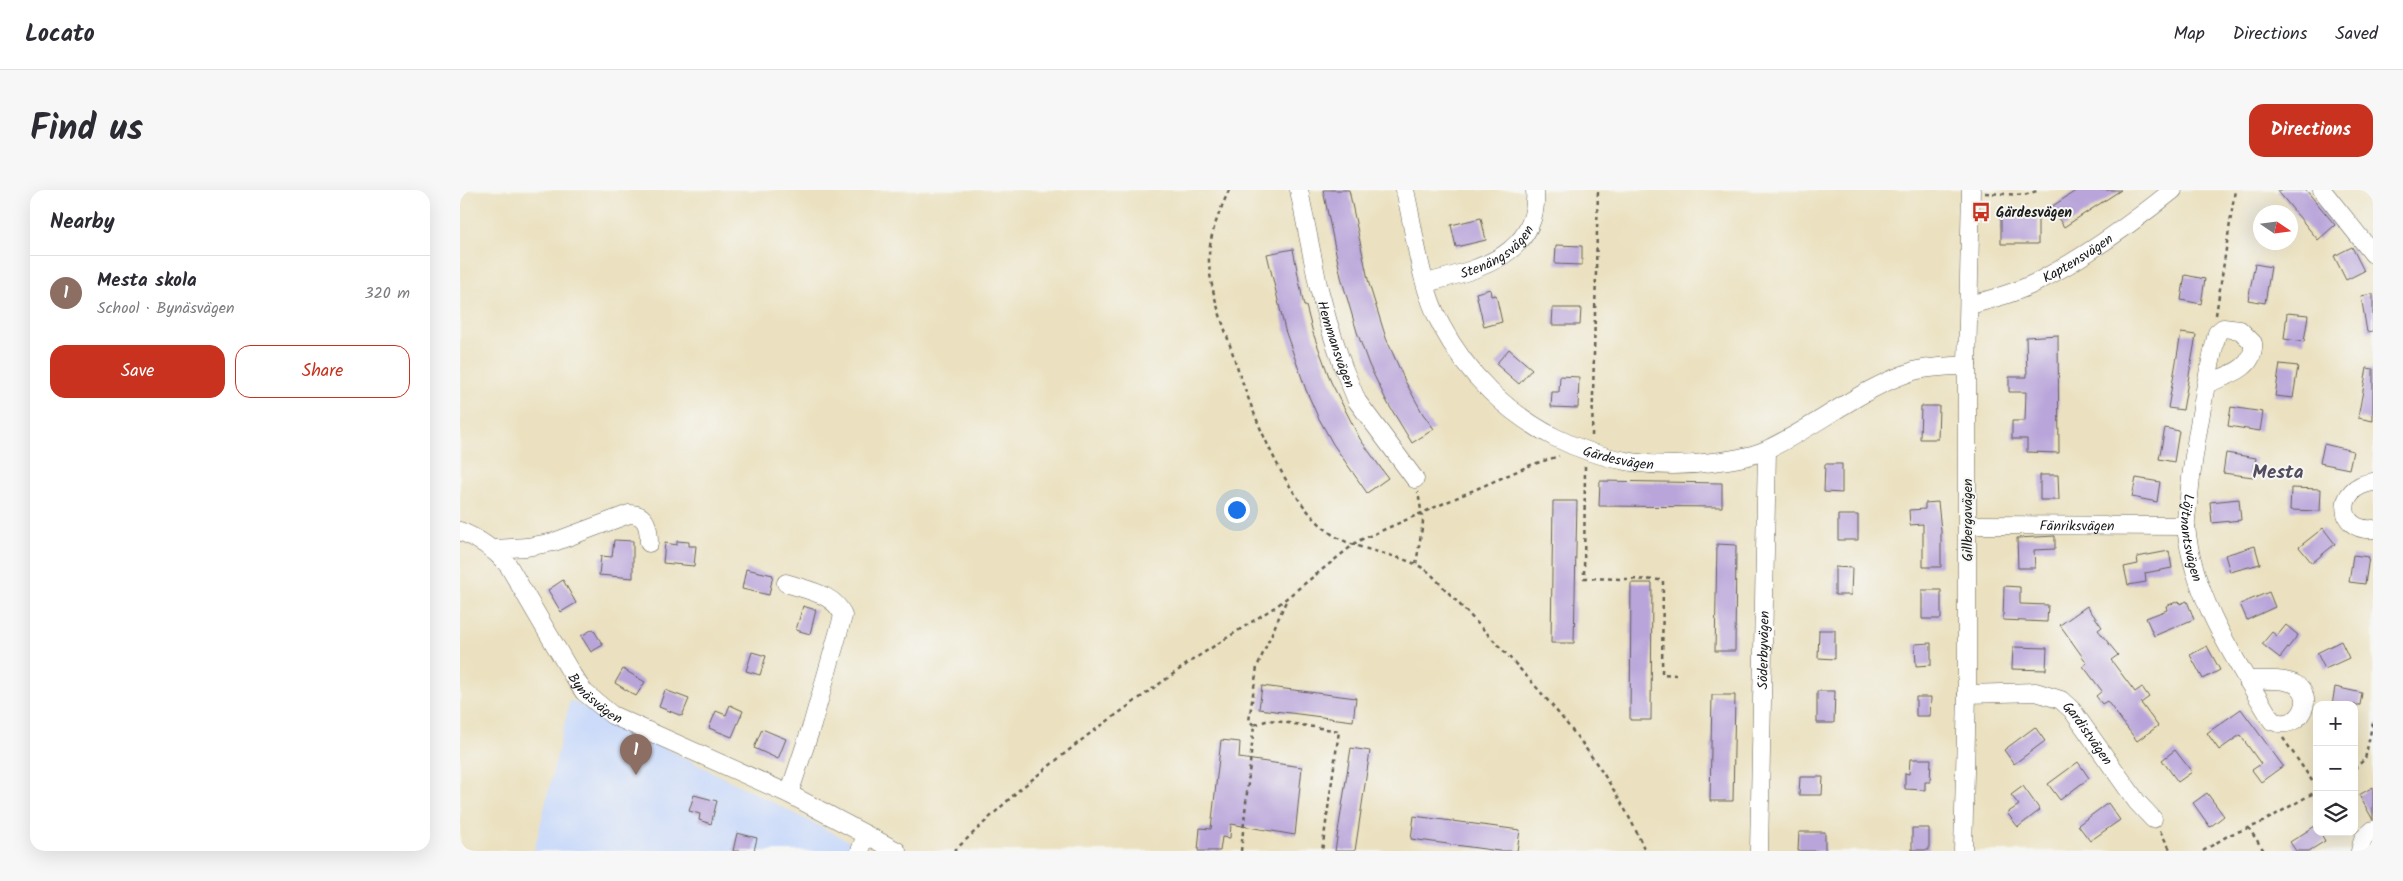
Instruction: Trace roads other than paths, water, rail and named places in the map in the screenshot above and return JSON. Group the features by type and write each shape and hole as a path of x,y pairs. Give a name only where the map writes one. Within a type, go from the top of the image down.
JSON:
{"street":[{"name":"Hemmansvägen","path":"1299,190 1318,285 1343,367 1358,401 1415,479"},
{"name":"Gärdesvägen","path":"1405,190 1426,283 1441,325 1466,363 1496,397 1533,426 1587,456 1674,466 1728,460 1767,450 1895,378 1912,371 1967,365"},
{"name":"Stenängsvägen","path":"1426,283 1472,271 1496,261 1512,248 1526,234 1534,215 1535,190"},
{"name":"Kaptensvägen","path":"1970,305 2010,294 2035,283 2073,261 2173,190"},
{"path":"2322,190 2373,254"},
{"name":"Gillbergavägen","path":"1963,851 1967,694 1967,365 1970,305 1971,191"},
{"name":"Löjtnantsvägen","path":"2206,384 2246,366 2253,352 2252,343 2240,330 2231,327 2221,330 2213,343 2206,384 2190,479 2186,526 2191,555 2211,617 2230,654 2272,721 2280,725 2290,724 2298,719 2303,711 2304,701 2302,692 2297,685 2290,682 2247,680"},
{"name":"Söderbyvägen","path":"1759,851 1767,450"},
{"path":"2373,482 2355,487 2349,494 2345,506 2347,518 2354,526 2364,530 2373,529"},
{"path":"494,550 554,542 629,514 642,517 649,526 649,543"},
{"name":"Fänriksvägen","path":"1968,525 2186,526"},
{"name":"Bynäsvägen","path":"460,531 494,550 508,565 573,676 584,692 596,704 631,724 789,794 863,843 897,851"},
{"path":"786,583 833,600 840,607 844,616 812,725 789,794"},
{"name":"Gardistvägen","path":"1967,694 2036,692 2061,700 2072,710 2137,802 2153,819"},
{"path":"2360,851 2363,839 2373,830"}],"place":[{"name":"Gärdesvägen","path":"1981,212"},
{"name":"Mesta skola","path":"636,775"}],"district":[{"name":"Mesta","path":"2278,471"}]}
